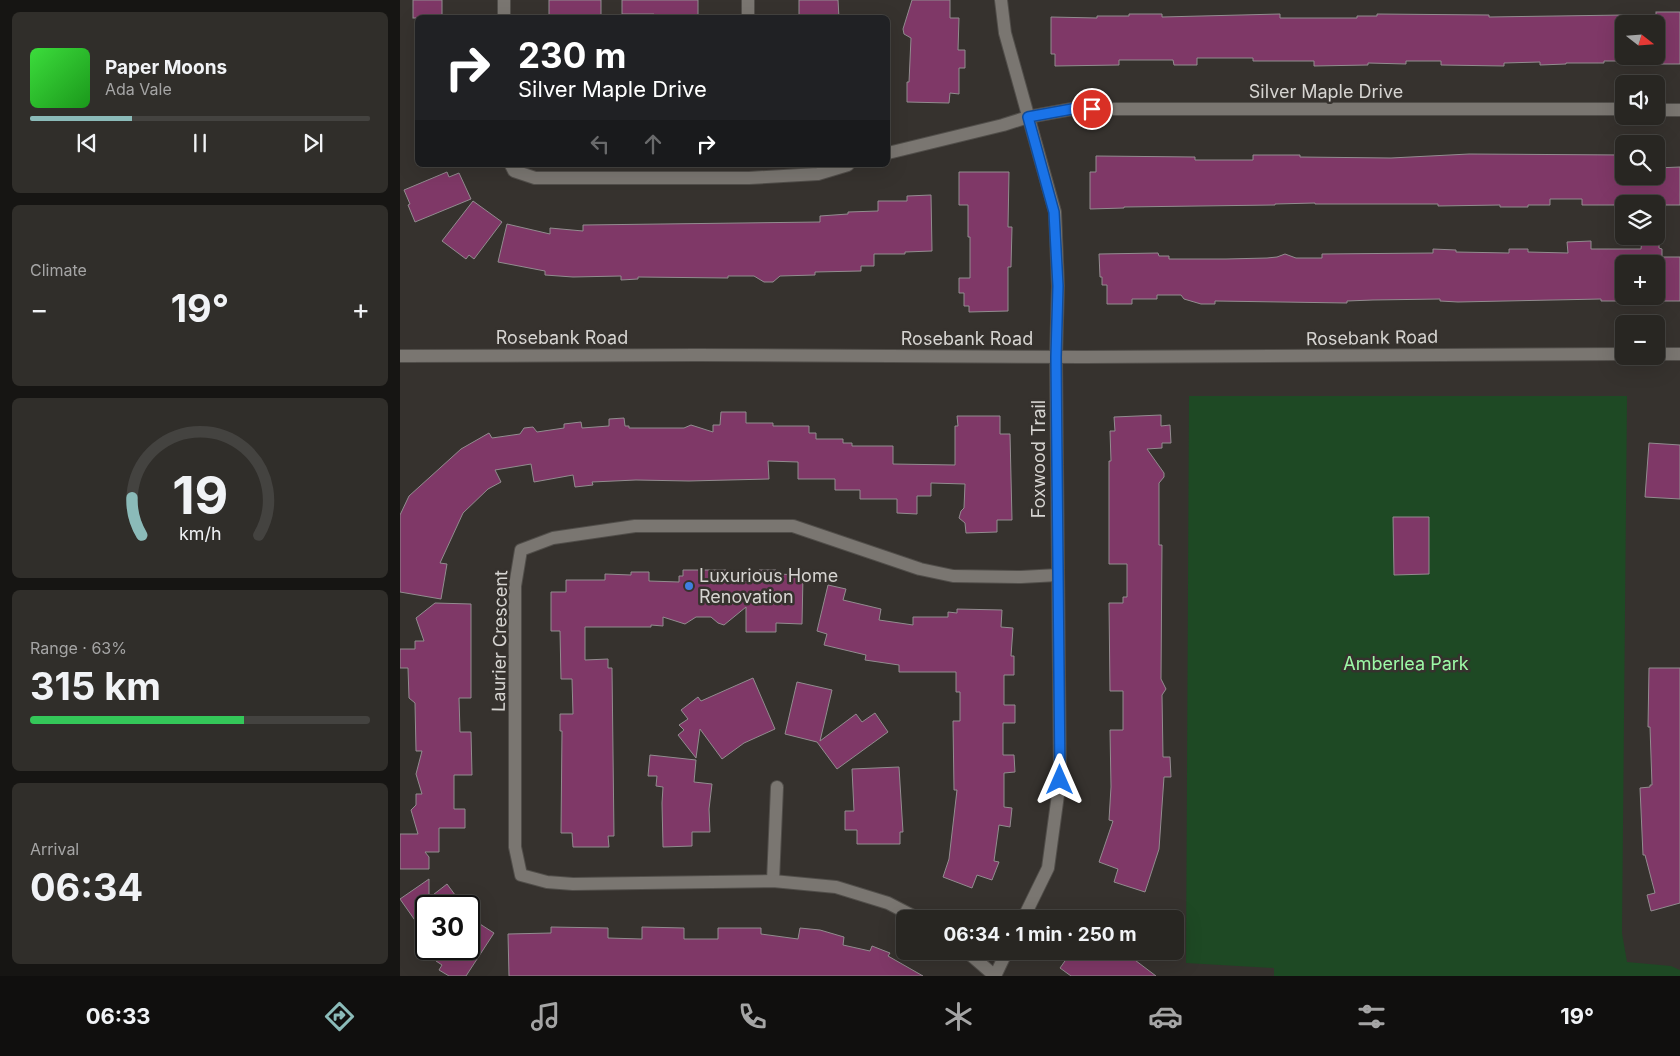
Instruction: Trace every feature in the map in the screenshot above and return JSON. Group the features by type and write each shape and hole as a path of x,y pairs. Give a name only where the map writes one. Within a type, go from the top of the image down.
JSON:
{"street":[{"path":"504,0 504,15"},
{"path":"748,0 748,15"},
{"name":"Foxwood Trail","path":"1001,0 1005,33 1054,212 1058,286 1056,357 1060,780 1048,868 1027,910"},
{"name":"Silver Maple Drive","path":"890,153 1003,125 1028,117 1072,109 1615,110"},
{"path":"1665,110 1680,110"},
{"path":"512,167 514,171 536,178 749,178 818,174 841,167"},
{"path":"749,167 749,178"},
{"name":"Rosebank Road","path":"400,356 1056,357 1615,354"},
{"path":"1665,354 1680,354"},
{"name":"Laurier Crescent","path":"902,910 888,903 836,887 773,881 573,884 547,882 521,875 515,847 515,586 521,550 553,538 635,526 793,526 920,569 953,576 1021,577 1058,575"},
{"path":"773,881 777,787"},
{"path":"976,960 995,976 1003,960"}],"green space":[{"name":"Amberlea Park","path":"1189,396 1627,396 1622,933 1627,962 1671,966 1680,970 1680,976 1274,976 1274,968 1186,963"}],"building":[{"path":"413,0 442,0 442,15 415,15 415,18 413,18"},
{"path":"549,0 601,0 601,15 549,15"},
{"path":"622,0 698,0 698,15 622,14"},
{"path":"799,0 838,0 839,15 799,15"},
{"path":"912,0 950,0 950,18 959,18 958,50 965,50 965,68 959,68 959,94 950,93 949,103 907,102 911,38 904,34 903,29"},
{"path":"1656,12 1680,12 1680,64 1665,64 1665,15 1656,15"},
{"path":"1129,14 1162,14 1162,17 1280,14 1280,18 1357,18 1357,16 1377,16 1377,14 1489,15 1489,17 1615,15 1615,61 1540,65 1540,62 1504,63 1504,66 1441,65 1441,61 1406,61 1406,64 1368,63 1368,65 1314,66 1314,61 1253,61 1253,58 1197,58 1197,65 1174,65 1173,60 1119,60 1119,65 1055,66 1055,54 1051,54 1051,17 1097,18 1097,16 1129,16"},
{"path":"1469,154 1615,155 1615,185 1665,185 1665,168 1680,167 1680,205 1665,205 1665,195 1615,195 1615,205 1582,205 1582,199 1550,199 1550,205 1528,205 1528,207 1315,203 1090,209 1090,172 1096,172 1096,156 1195,157 1195,160 1253,160 1253,155 1391,158"},
{"path":"447,172 449,177 459,173 471,199 415,222 404,190"},
{"path":"959,172 1009,172 1008,227 1012,227 1011,267 1008,267 1008,311 969,312 969,306 964,306 964,293 959,293 959,278 970,278 970,237 968,237 968,205 959,205"},
{"path":"931,195 932,251 905,252 905,254 874,254 874,266 861,266 861,271 815,272 815,275 780,276 773,282 764,282 754,276 728,276 728,278 638,277 638,279 621,280 621,276 573,277 545,275 545,271 498,262 507,224 550,234 550,228 583,231 583,225 820,222 820,216 848,214 848,212 878,211 878,201 907,201 907,196"},
{"path":"473,201 502,222 474,259 469,255 466,259 442,241"},
{"path":"1591,241 1591,249 1641,249 1641,245 1659,245 1659,248 1662,249 1662,255 1615,255 1615,301 1601,301 1601,299 1458,302 1440,301 1440,299 1347,301 1347,303 1215,301 1215,304 1201,304 1184,299 1181,295 1157,295 1157,299 1132,299 1132,304 1107,304 1107,285 1102,285 1099,254 1158,253 1159,256 1169,256 1169,259 1226,259 1267,258 1285,254 1296,258 1322,258 1322,254 1433,253 1433,249 1456,250 1456,252 1509,253 1509,249 1528,249 1528,252 1568,253 1567,242"},
{"path":"1665,257 1680,257 1680,301 1665,301"},
{"path":"721,412 746,412 746,423 773,423 773,426 809,426 809,433 816,433 816,439 843,439 843,443 852,443 852,446 893,446 893,464 955,465 955,426 958,426 957,416 1000,416 1000,434 1010,434 1012,520 997,520 997,532 966,533 965,523 959,518 964,508 965,484 931,483 931,496 917,496 917,514 897,513 897,499 860,499 860,490 835,490 835,479 798,479 798,462 768,461 769,479 636,480 592,482 593,485 575,487 573,475 534,482 531,464 495,470 501,482 488,489 463,513 440,563 447,564 441,599 400,592 400,515 409,496 461,449 489,433 492,438 520,434 524,428 533,427 537,432 564,428 564,424 581,422 582,428 609,426 609,419 624,418 625,426 629,426 629,428 684,428 691,425 713,432 713,425 720,425"},
{"path":"1161,415 1161,426 1170,425 1171,443 1162,443 1162,448 1147,449 1164,473 1164,477 1159,483 1159,545 1162,545 1161,679 1166,689 1162,695 1163,757 1170,757 1171,777 1164,777 1159,849 1145,892 1114,882 1118,869 1099,862 1113,821 1109,820 1111,787 1110,730 1123,730 1123,691 1110,691 1109,603 1123,603 1123,597 1127,597 1127,564 1109,564 1110,431 1115,431 1114,417"},
{"path":"1649,443 1680,445 1680,499 1645,497"},
{"path":"1393,517 1429,517 1429,574 1394,575"},
{"path":"683,570 726,570 726,581 759,582 759,570 776,570 776,574 803,575 802,624 776,623 776,632 746,632 746,607 724,625 711,617 696,617 685,624 663,617 663,626 585,627 585,660 608,659 608,668 612,668 614,836 608,836 609,847 573,847 572,833 561,833 562,731 560,731 560,714 573,714 572,679 561,679 560,631 551,631 551,592 566,592 566,580 605,580 605,574 631,575 631,572 649,572 649,581 679,582 679,576 683,576"},
{"path":"828,585 846,589 843,600 881,609 879,620 913,625 913,617 948,617 948,612 957,613 957,609 1002,610 1001,627 1013,628 1011,656 1014,656 1014,675 1004,675 1004,705 1015,705 1015,723 1003,723 1003,755 1014,755 1015,772 1004,773 1004,807 1012,808 1010,827 999,825 994,861 999,862 992,880 977,875 972,888 943,877 949,859 957,790 954,790 953,721 960,721 960,692 956,692 956,672 899,672 899,665 865,660 866,655 824,645 827,634 817,631"},
{"path":"435,603 471,604 471,698 459,698 460,732 471,732 472,775 454,775 454,809 465,809 465,828 439,828 439,852 425,852 429,857 429,869 400,869 400,834 418,834 411,810 416,805 416,794 422,794 416,774 422,751 416,751 415,703 409,698 408,668 400,668 400,649 415,649 415,641 424,641 416,618"},
{"path":"1649,668 1680,668 1680,903 1651,911 1647,895 1655,893 1645,855 1643,855 1640,788 1652,785 1650,727 1648,727"},
{"path":"753,678 775,729 744,743 722,759 700,729 696,758 678,735 684,730 679,725 688,719 681,710 698,697 701,701"},
{"path":"797,682 832,690 820,741 856,714 862,722 875,713 888,732 837,769 817,742 785,734"},
{"path":"650,755 696,760 694,782 712,784 709,809 710,832 692,832 692,846 663,847 663,787 656,786 657,776 648,776"},
{"path":"899,767 903,832 900,832 900,844 857,844 857,830 845,830 845,811 854,811 852,769"},
{"path":"429,879 429,895 415,895 415,920 400,899"},
{"path":"447,884 455,895 433,895"},
{"path":"480,924 494,933 480,954"},
{"path":"551,927 608,928 608,938 642,939 642,927 684,928 684,939 718,939 718,928 761,928 761,934 798,939 800,928 820,930 844,937 843,945 870,951 872,946 890,953 888,956 923,976 509,976 508,934 551,933"},
{"path":"476,960 466,976 449,976 439,970 442,965 436,961"},
{"path":"1066,960 1135,960 1156,976 1071,976 1060,968"}],"place":[{"name":"Luxurious Home Renovation","path":"689,586"}],"route":[{"path":"1060,780 1056,357 1058,286 1054,212 1028,117 1072,109 1092,109"}]}
